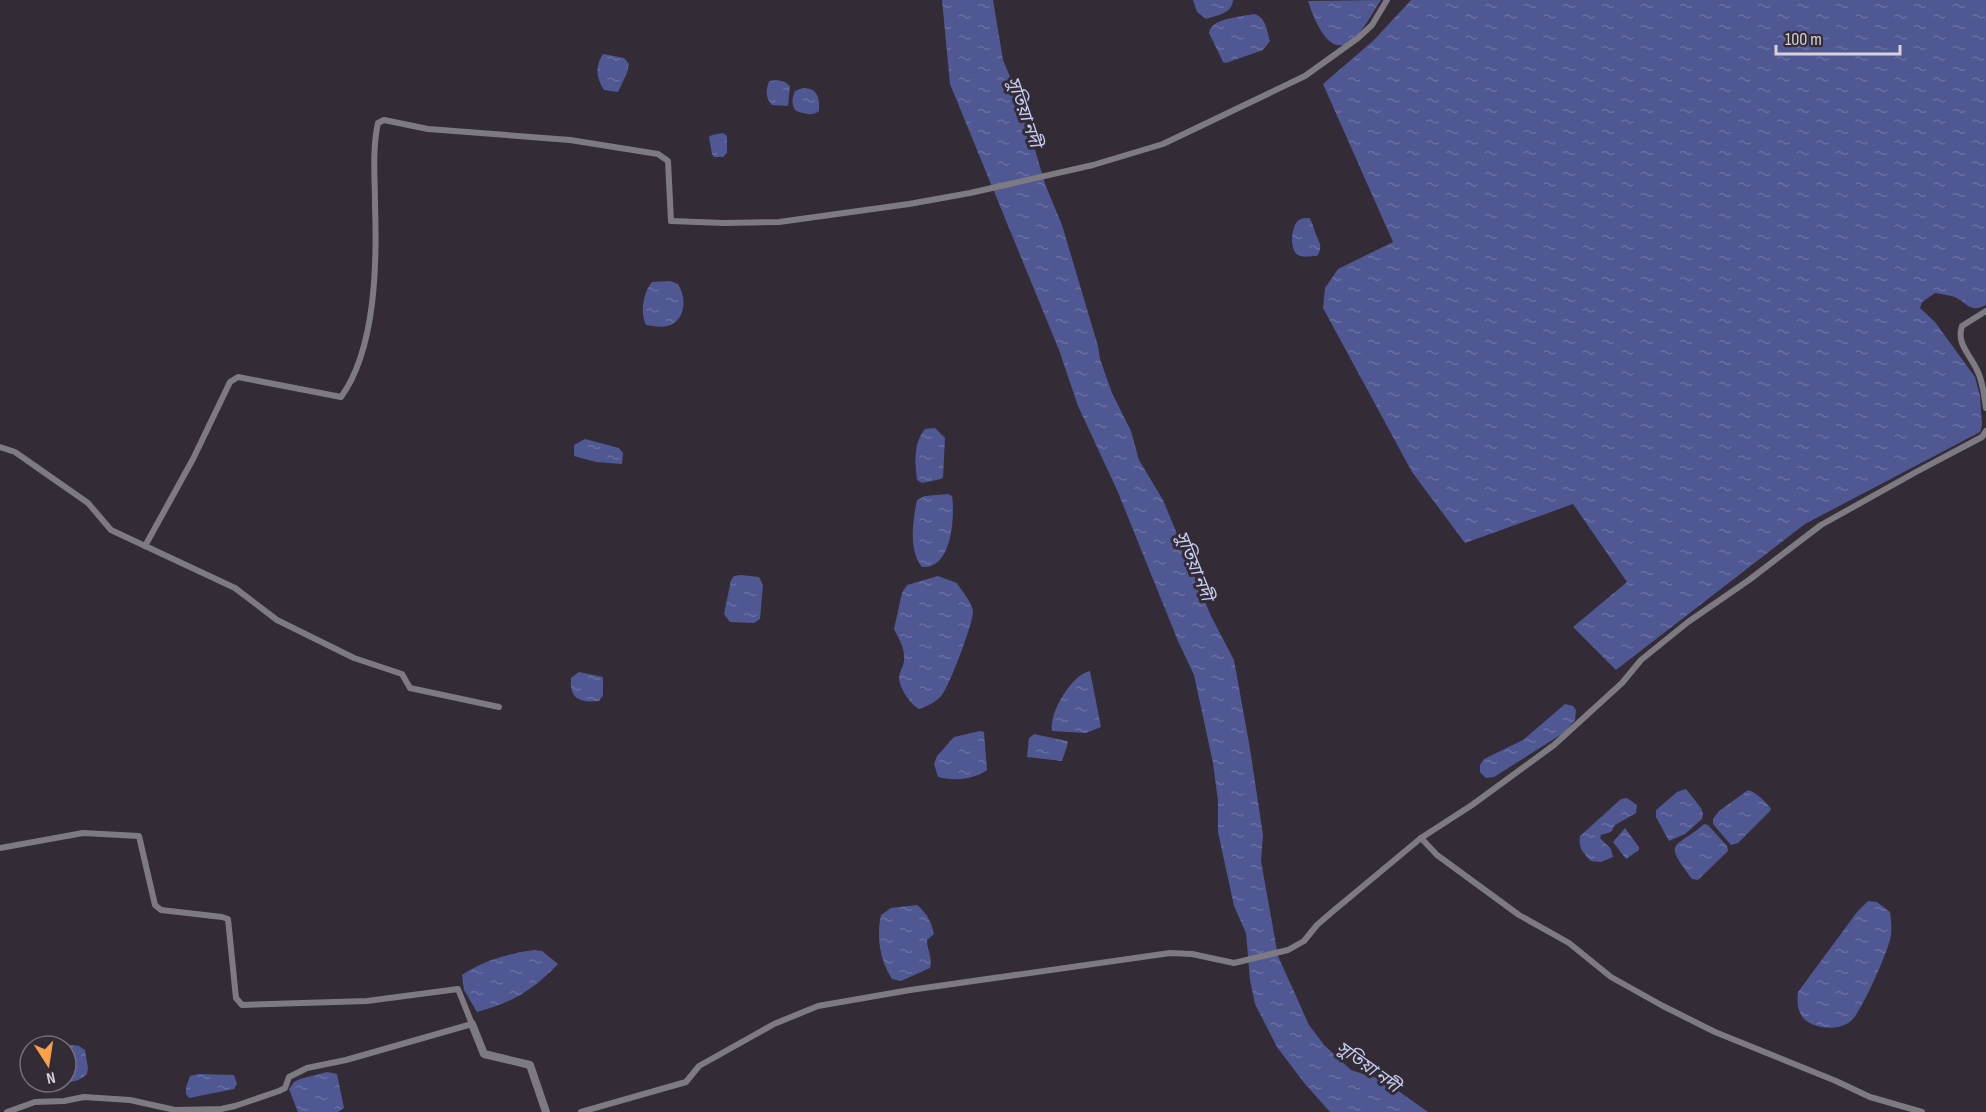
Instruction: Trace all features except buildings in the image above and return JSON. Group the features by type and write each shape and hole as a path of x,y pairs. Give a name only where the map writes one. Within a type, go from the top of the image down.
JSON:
{"street":[{"path":"145,546 193,459 230,382 238,377 341,397 349,385 366,336 373,295 377,251 374,142 378,123 384,120 428,129 580,141 658,154 668,161 671,221 779,222 970,193 1093,165 1163,144 1305,76 1358,38 1372,25 1387,0"},
{"path":"1986,311 1962,326 1961,334 1964,349 1980,377 1986,408"},
{"path":"581,1112 686,1082 699,1066 774,1024 818,1006 909,990 1170,953 1192,954 1234,963 1288,950 1304,941 1317,925 1421,838 1472,805 1554,746 1622,683 1641,660 1688,622 1749,580 1821,525 1982,437 1986,431"},
{"path":"0,447 15,452 88,503 111,530 235,588 277,620 354,658 402,674 410,688 499,707"},
{"path":"0,848 83,832 139,836 155,905 161,910 222,916 228,919 236,998 242,1005 367,1001 458,989 484,1054 530,1065 546,1112"},
{"path":"1421,838 1437,855 1520,915 1569,943 1611,977 1662,1006 1736,1041 1870,1097 1922,1112"},
{"path":"8,1112 35,1102 78,1098 130,1100 175,1110 235,1106 285,1088 289,1077 307,1068 346,1060 472,1024"}],"water":[{"name":"সুতিয়া নদী","path":"942,0 993,0 1003,60 1023,108 1045,184 1062,225 1100,359 1112,393 1131,431 1139,460 1163,500 1211,616 1234,660 1263,835 1261,861 1278,956 1309,1025 1324,1045 1351,1070 1390,1085 1428,1112 1330,1112 1277,1047 1255,1004 1250,980 1246,933 1234,906 1218,832 1218,801 1213,763 1194,675 1117,490 1078,406 1059,350 950,84"},
{"path":"1193,0 1233,0 1227,11 1206,19 1197,12"},
{"path":"1381,0 1360,32 1343,45 1335,44 1323,33 1308,1"},
{"path":"1411,0 1986,0 1986,305 1972,308 1955,297 1935,293 1922,302 1920,308 1935,322 1975,377 1980,396 1982,426 1980,432 1805,524 1616,670 1573,627 1627,582 1573,504 1465,543 1412,472 1323,308 1325,288 1338,269 1393,242 1323,84 1374,40"},
{"path":"1254,14 1264,21 1270,41 1263,50 1226,63 1223,62 1209,33 1211,28 1220,21"},
{"path":"603,54 624,58 629,64 618,92 604,90 599,81 598,68"},
{"path":"777,80 790,86 788,106 772,105 767,97 769,81"},
{"path":"808,88 817,94 819,111 816,113 796,111 794,108 792,101 795,91"},
{"path":"723,133 727,136 727,153 723,157 714,157 709,137"},
{"path":"1303,218 1309,218 1319,241 1320,249 1317,256 1298,255 1293,248 1293,232 1296,223"},
{"path":"670,281 678,284 682,293 684,304 681,315 668,326 646,325 643,309 649,286 652,282"},
{"path":"935,428 945,438 943,477 922,483 917,480 915,460 918,441 925,429"},
{"path":"585,439 619,448 623,453 622,464 596,462 574,456 574,445"},
{"path":"948,494 952,496 953,516 949,540 940,560 932,566 922,567 913,544 917,500 925,496"},
{"path":"734,576 759,577 763,585 760,619 754,623 730,622 724,614 731,580"},
{"path":"938,576 957,583 973,611 970,627 945,690 934,702 919,709 909,700 900,682 904,651 894,629 902,593 907,585"},
{"path":"1090,671 1101,727 1086,733 1052,731 1054,715 1063,696 1076,679"},
{"path":"579,672 603,677 603,695 599,701 581,700 574,695 571,678"},
{"path":"1565,704 1573,706 1576,710 1575,720 1565,732 1494,777 1486,778 1480,772 1480,765 1484,759 1523,740"},
{"path":"984,732 987,770 963,779 938,777 934,764 937,756 954,737"},
{"path":"1034,734 1067,741 1062,761 1027,757 1029,738"},
{"path":"1686,789 1701,808 1702,819 1685,834 1669,841 1656,817 1656,810 1677,792"},
{"path":"1748,790 1755,793 1771,809 1738,843 1731,845 1713,824 1713,819 1719,811"},
{"path":"1627,798 1637,805 1636,813 1615,825 1611,832 1601,835 1600,838 1611,849 1613,857 1601,862 1591,861 1582,850 1580,836 1621,799"},
{"path":"1704,824 1708,825 1727,846 1728,851 1698,880 1692,879 1675,851 1679,843"},
{"path":"1625,828 1639,847 1639,850 1626,859 1613,842"},
{"path":"1868,901 1877,902 1890,912 1891,935 1868,993 1852,1020 1847,1024 1828,1028 1809,1023 1800,1013 1798,992 1857,912"},
{"path":"917,905 928,918 934,934 927,940 930,968 901,981 892,979 880,948 881,915 891,908"},
{"path":"534,950 542,951 558,964 521,994 477,1012 464,990 462,975 496,958"},
{"path":"78,1046 85,1050 88,1068 87,1074 78,1079"},
{"path":"327,1072 337,1074 344,1108 338,1112 298,1112 289,1089 294,1082"},
{"path":"198,1074 234,1075 237,1084 234,1089 189,1098 186,1094 186,1087 190,1076"}]}
